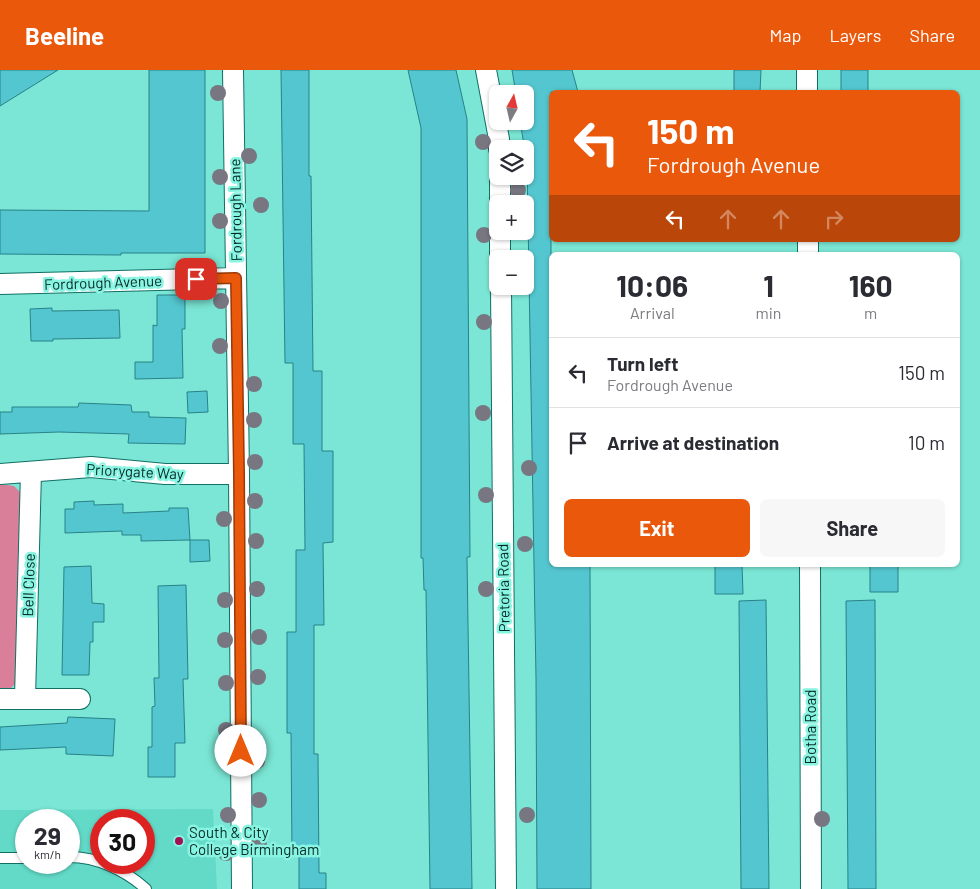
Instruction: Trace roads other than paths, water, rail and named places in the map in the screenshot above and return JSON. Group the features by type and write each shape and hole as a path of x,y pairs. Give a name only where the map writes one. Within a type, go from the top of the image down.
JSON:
{"street":[{"name":"Fordrough Lane","path":"233,70 239,474 242,889"},
{"path":"486,70 499,140"},
{"path":"807,70 807,90"},
{"name":"Fordrough Avenue","path":"0,284 236,278"},
{"name":"Pretoria Road","path":"500,295 506,889"},
{"name":"Priorygate Way","path":"0,474 91,467 165,474 239,474"},
{"name":"Bell Close","path":"24,698 31,472"},
{"name":"Botha Road","path":"810,567 811,889"},
{"path":"0,698 80,699"}],"lane":[{"path":"80,857 112,866 146,889"},
{"path":"0,858 15,858"}],"place":[{"name":"South & City College Birmingham","path":"179,841"}]}
